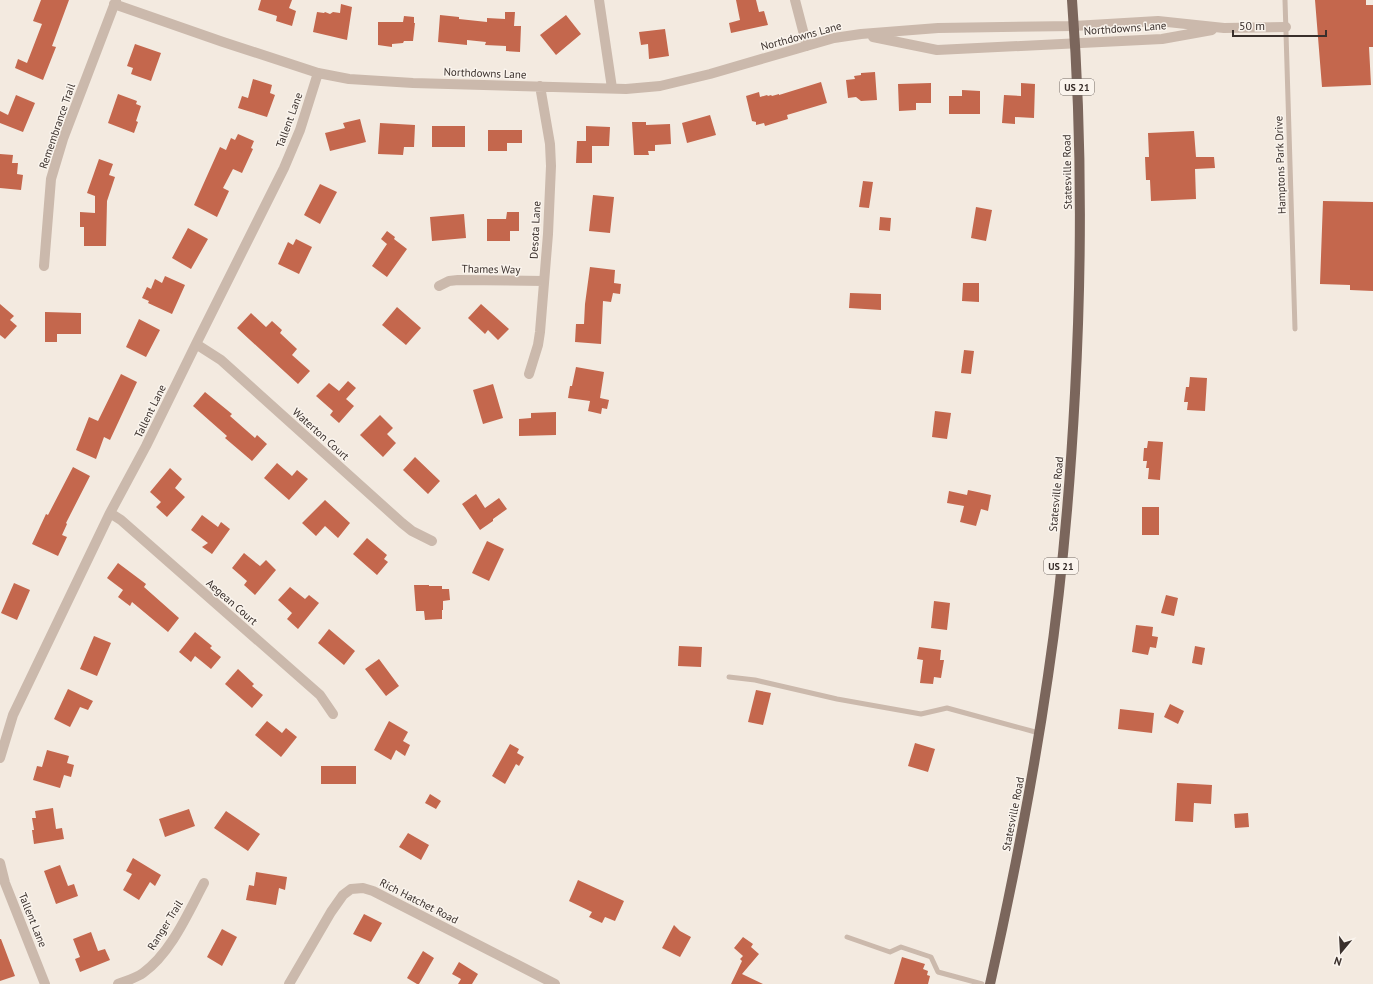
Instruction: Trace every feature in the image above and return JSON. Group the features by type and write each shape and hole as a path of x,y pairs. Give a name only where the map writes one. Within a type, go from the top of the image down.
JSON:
{"main road":[{"name":"Statesville Road","path":"990,984 1006,910 1039,733 1058,606 1072,457 1079,306 1080,163 1072,0"}],"street":[{"path":"599,0 612,88"},
{"path":"795,0 807,46"},
{"name":"Northdowns Lane","path":"115,2 223,42 318,73 349,79 421,83 612,88 646,88 660,86 834,38 861,34 938,28 1074,26 1158,21 1224,28 1286,27"},
{"name":"Remembrance Trail","path":"44,266 51,179 54,167 63,139 115,2"},
{"name":"Northdowns Lane","path":"861,34 937,50 1162,39 1224,28"},
{"name":"Tallent Lane","path":"0,758 13,715 110,513 146,446 284,168 300,130 318,73"},
{"name":"Desota Lane","path":"529,374 538,345 548,234 551,166 550,144 540,86"},
{"name":"Thames Way","path":"439,286 449,281 458,280 544,282"},
{"name":"Waterton Court","path":"196,344 222,360 402,523 412,531 432,541"},
{"name":"Aegean Court","path":"110,513 121,520 320,695 333,714"},
{"name":"Tallent Lane","path":"0,864 5,883 45,984"},
{"name":"Ranger Trail","path":"118,984 144,973 162,955 172,941 204,883"},
{"name":"Rich Hatchet Road","path":"289,984 331,912 343,895 351,889 363,888 373,891 555,984"}],"lane":[{"name":"Hamptons Park Drive","path":"1285,0 1295,329"},
{"path":"729,677 755,680 921,714 946,708 1039,733"},
{"path":"847,936 890,952 901,947 931,956 938,972 982,984"}],"building":[{"path":"41,0 69,0 52,46 56,47 43,80 15,68 18,59 27,63 42,24 33,21"},
{"path":"261,0 292,0 289,8 296,11 292,26 276,21 277,16 258,10"},
{"path":"736,0 756,0 759,12 764,11 768,25 731,33 729,23 740,20"},
{"path":"1315,0 1366,0 1366,5 1373,5 1373,47 1369,47 1371,85 1322,87"},
{"path":"341,4 352,7 347,40 313,32 317,12 325,12 330,14 333,12 340,13"},
{"path":"505,12 515,12 514,26 521,26 520,52 506,51 506,46 485,45 486,42 467,40 467,45 438,42 440,15 487,22 487,18 505,19"},
{"path":"566,15 581,34 556,55 540,35"},
{"path":"404,16 414,17 415,23 413,41 404,41 403,43 392,44 392,47 378,45 378,22 403,22"},
{"path":"665,29 669,56 649,59 648,44 641,45 639,32"},
{"path":"135,44 161,53 151,81 131,74 133,68 127,66"},
{"path":"875,72 877,100 861,101 856,97 848,98 846,80 855,79 854,76 861,75 861,73"},
{"path":"253,79 272,85 270,93 275,95 267,117 238,108 242,96 248,98"},
{"path":"821,82 827,103 787,115 788,119 765,126 764,123 756,125 756,122 752,121 746,96 759,92 760,97 767,95 779,95"},
{"path":"931,83 931,103 916,103 916,110 899,111 898,84"},
{"path":"1021,83 1035,84 1034,118 1015,117 1015,124 1002,123 1004,95 1021,96"},
{"path":"962,90 980,91 980,114 949,114 949,96 962,96"},
{"path":"118,94 137,101 136,104 141,106 134,133 108,123"},
{"path":"16,95 35,103 23,132 0,123 0,111 8,115"},
{"path":"710,115 716,135 687,143 682,123"},
{"path":"360,119 366,142 330,151 325,133 345,128 343,123"},
{"path":"632,122 646,122 646,125 670,124 671,144 655,145 655,151 648,151 649,155 634,155"},
{"path":"380,123 415,125 414,147 404,147 403,155 378,154"},
{"path":"432,126 465,126 465,147 432,147"},
{"path":"586,126 610,127 609,146 592,146 592,163 576,163 577,141 586,141"},
{"path":"488,130 522,130 522,143 507,143 507,151 488,151"},
{"path":"1194,131 1196,157 1214,157 1215,168 1195,169 1196,199 1151,201 1150,180 1146,180 1145,157 1149,157 1148,133"},
{"path":"238,134 254,141 251,148 253,149 242,173 233,169 223,188 229,191 217,217 194,205 220,147 226,150 231,138 235,140"},
{"path":"0,154 13,155 12,163 18,163 17,174 23,175 21,190 0,188"},
{"path":"99,159 113,164 109,175 115,177 107,201 106,246 84,246 84,227 80,227 80,212 95,213 95,196 87,193"},
{"path":"863,181 873,182 869,208 859,207"},
{"path":"320,184 337,192 320,224 304,215"},
{"path":"593,195 614,197 610,233 589,231"},
{"path":"1323,201 1373,202 1373,291 1350,290 1350,285 1320,284"},
{"path":"976,207 992,210 986,241 971,238"},
{"path":"507,212 519,212 519,231 510,231 510,241 487,241 487,219 506,219"},
{"path":"464,214 466,238 432,241 430,217"},
{"path":"880,217 891,218 890,231 879,230"},
{"path":"188,228 208,239 191,269 172,258"},
{"path":"387,231 395,237 394,239 407,249 387,277 372,266 387,244 381,239"},
{"path":"296,239 312,247 299,274 278,264 288,242 293,245"},
{"path":"590,267 615,270 614,283 621,284 620,294 613,293 611,302 603,301 601,344 575,342 576,324 584,324"},
{"path":"165,276 185,285 172,314 148,303 149,301 142,298 147,287 151,289 155,279 162,283"},
{"path":"963,283 979,283 979,302 962,301"},
{"path":"850,293 881,294 881,310 849,308"},
{"path":"0,304 14,316 10,320 17,326 5,339 0,335"},
{"path":"481,304 509,329 498,340 488,330 485,334 468,318"},
{"path":"397,307 421,328 406,345 382,325"},
{"path":"45,312 81,313 81,334 57,334 57,342 45,342"},
{"path":"251,313 266,327 272,321 282,330 280,333 297,349 292,355 310,371 298,384 237,328"},
{"path":"139,319 160,330 146,357 126,347"},
{"path":"964,350 974,351 971,374 961,373"},
{"path":"576,367 604,372 600,398 609,400 607,409 602,408 601,414 588,411 590,401 568,398"},
{"path":"121,374 137,382 110,440 104,437 96,459 76,450 89,417 98,421"},
{"path":"1190,377 1207,378 1205,411 1187,410 1188,402 1184,402 1186,387 1189,387"},
{"path":"348,381 356,388 346,399 354,406 339,423 330,415 333,411 316,396 329,383 339,391"},
{"path":"493,384 503,418 483,424 473,390"},
{"path":"205,392 232,414 230,416 255,438 257,435 267,444 252,461 225,438 227,436 193,406"},
{"path":"935,411 951,413 947,439 932,437"},
{"path":"556,412 556,435 519,436 519,419 531,418 531,413"},
{"path":"380,415 393,428 387,434 396,443 383,457 360,435"},
{"path":"1148,441 1163,442 1160,480 1148,479 1149,468 1146,468 1147,461 1143,461 1144,448 1147,448"},
{"path":"415,457 440,481 428,494 403,470"},
{"path":"277,463 292,476 297,470 308,479 289,500 264,478"},
{"path":"73,467 90,476 66,523 67,524 62,535 67,537 58,556 32,544 46,514 48,515"},
{"path":"170,468 182,479 175,488 185,497 167,517 156,507 161,502 150,492"},
{"path":"968,490 991,495 988,511 981,509 976,526 960,522 964,506 947,503 949,491 967,495"},
{"path":"476,494 485,508 499,498 507,509 480,530 462,504"},
{"path":"325,500 350,523 338,538 325,526 316,536 302,523"},
{"path":"1142,507 1159,507 1159,535 1142,535"},
{"path":"202,515 218,527 221,522 230,529 212,554 202,547 208,543 191,530"},
{"path":"367,538 387,555 384,559 388,562 377,575 353,554"},
{"path":"487,541 504,549 489,581 472,573"},
{"path":"244,553 260,566 266,560 276,570 255,595 244,585 247,581 232,568"},
{"path":"118,563 146,584 144,587 179,618 168,632 132,602 130,606 118,597 123,590 107,578"},
{"path":"14,583 30,590 17,620 1,613"},
{"path":"414,585 442,586 442,589 449,589 450,600 443,601 442,619 425,620 424,611 416,611"},
{"path":"290,587 305,599 309,595 319,603 298,629 287,619 292,613 278,600"},
{"path":"1166,595 1178,598 1174,616 1161,613"},
{"path":"934,601 950,603 947,630 931,628"},
{"path":"1136,625 1153,627 1152,636 1158,637 1156,648 1150,647 1148,655 1132,652"},
{"path":"329,629 355,651 344,665 318,643"},
{"path":"195,632 212,646 210,648 221,657 211,669 195,656 191,662 179,652"},
{"path":"94,636 111,643 97,676 80,669"},
{"path":"679,646 702,647 701,667 678,666"},
{"path":"1195,646 1205,648 1202,665 1192,663"},
{"path":"919,647 941,650 940,660 944,660 941,678 934,677 933,684 920,683 923,660 917,659"},
{"path":"379,659 399,686 386,696 365,669"},
{"path":"238,669 254,684 252,686 263,695 252,708 225,684"},
{"path":"68,689 93,701 88,710 80,707 70,727 54,719"},
{"path":"756,690 771,693 763,725 748,722"},
{"path":"1170,704 1184,711 1178,724 1164,717"},
{"path":"1120,709 1154,713 1152,733 1118,729"},
{"path":"267,721 282,733 286,728 297,737 281,757 255,735"},
{"path":"389,721 408,732 403,741 410,745 405,756 396,750 391,760 374,750"},
{"path":"915,743 935,749 928,772 908,766"},
{"path":"510,744 519,749 517,753 524,757 519,766 516,764 505,784 492,776"},
{"path":"47,750 69,756 67,763 74,765 71,777 64,775 60,788 33,780 37,766 42,767"},
{"path":"321,766 356,766 356,784 321,784"},
{"path":"1177,783 1212,785 1211,804 1194,803 1193,822 1175,821"},
{"path":"430,794 441,801 436,809 425,803"},
{"path":"53,808 56,829 62,828 64,839 34,844 32,818 36,818 35,811"},
{"path":"189,809 195,826 165,837 159,819"},
{"path":"226,811 260,834 248,851 214,828"},
{"path":"1248,813 1249,827 1235,828 1234,814"},
{"path":"408,833 429,845 421,860 399,847"},
{"path":"133,858 161,875 155,886 150,882 139,900 123,890 132,874 126,871"},
{"path":"60,865 68,886 74,884 78,896 56,904 44,871"},
{"path":"256,872 287,877 285,890 279,888 276,905 246,900 249,885 254,886"},
{"path":"578,880 624,901 615,921 605,917 602,923 589,917 592,912 569,901"},
{"path":"364,914 382,923 371,942 353,934"},
{"path":"674,925 680,931 691,937 680,957 662,948"},
{"path":"222,929 237,937 222,966 207,957"},
{"path":"91,932 98,951 105,949 110,960 80,972 75,959 80,957 73,939"},
{"path":"743,937 753,944 751,947 759,954 742,974 763,984 731,984 742,961 740,959 743,956 734,948"},
{"path":"0,939 15,976 0,981"},
{"path":"423,951 434,958 419,984 417,984 407,978"},
{"path":"902,957 925,964 923,969 928,971 927,975 930,976 928,984 894,984"},
{"path":"459,962 478,974 472,984 458,984 461,979 452,974"}]}
